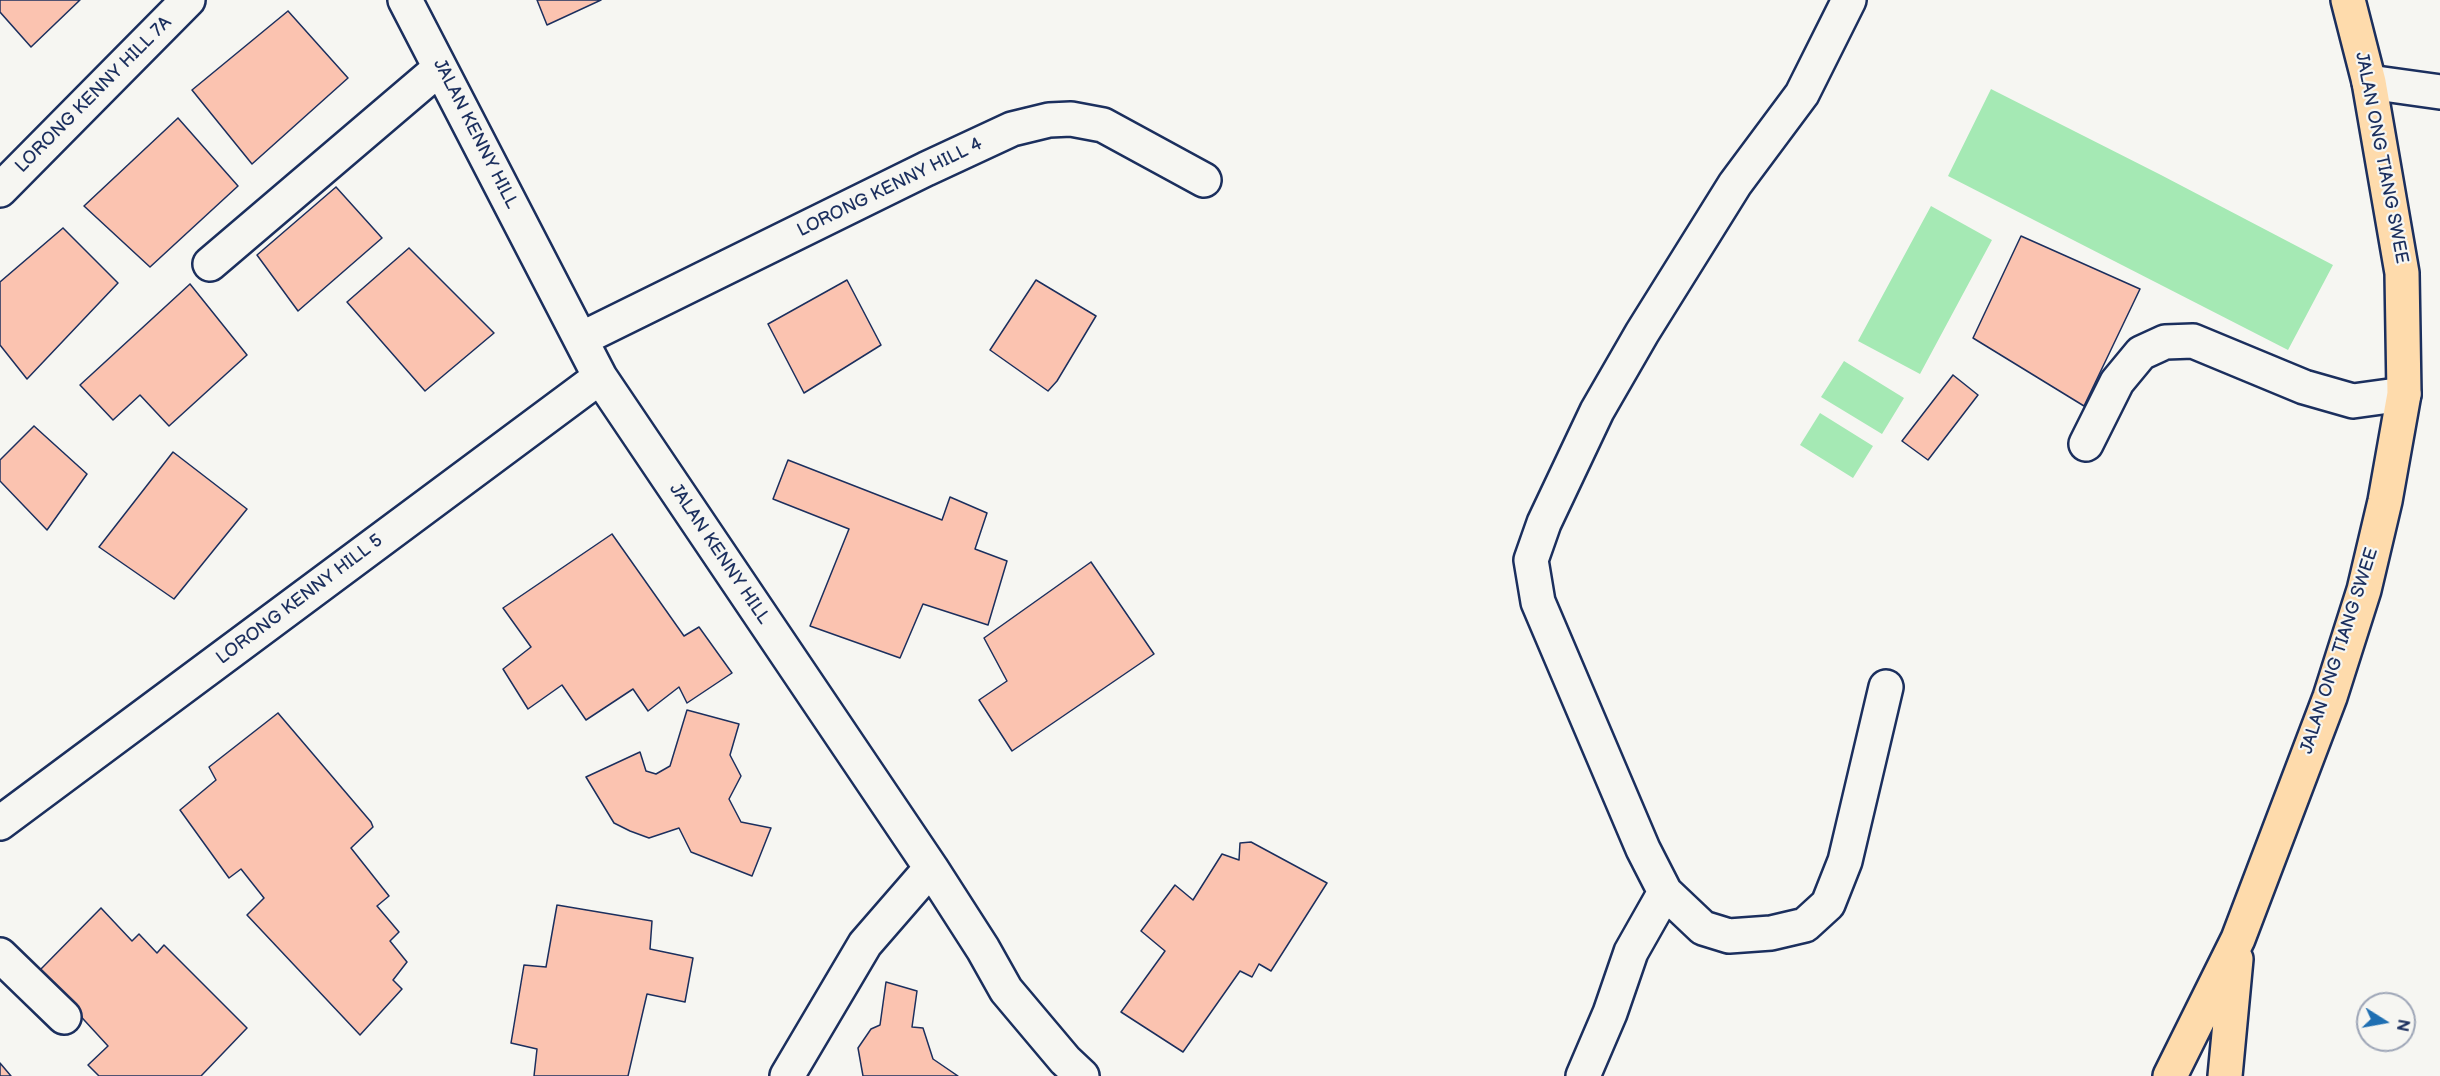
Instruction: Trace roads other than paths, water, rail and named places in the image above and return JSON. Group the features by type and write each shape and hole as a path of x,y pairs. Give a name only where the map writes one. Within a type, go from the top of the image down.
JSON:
{"main road":[{"name":"JALAN ONG TIANG SWEE","path":"2170,1076 2238,939 2330,697 2364,590 2385,501 2404,394 2402,273 2369,82 2348,0"},
{"name":"JALAN ONG TIANG SWEE","path":"2226,1076 2238,939"}],"street":[{"name":"LORONG KENNY HILL 7A","path":"0,190 188,0"},
{"name":"JALAN KENNY HILL","path":"405,0 600,377 931,868 983,949 1006,990 1065,1060 1082,1076"},
{"path":"1849,0 1802,94 1735,184 1642,333 1597,411 1544,523 1532,560 1538,602 1643,849 1665,892 1704,928 1730,936 1771,933 1804,925 1828,904 1845,861 1886,687"},
{"path":"210,264 440,68"},
{"path":"2369,82 2440,92"},
{"name":"LORONG KENNY HILL 4","path":"581,339 1012,129 1049,120 1071,118 1103,125 1204,180"},
{"path":"2086,444 2117,382 2141,353 2165,342 2193,341 2304,387 2353,401 2404,394"},
{"name":"LORONG KENNY HILL 5","path":"0,823 600,377"},
{"path":"787,1076 865,944 931,868"},
{"path":"1583,1076 1610,1013 1631,952 1665,892"},
{"path":"0,955 64,1017"}]}
